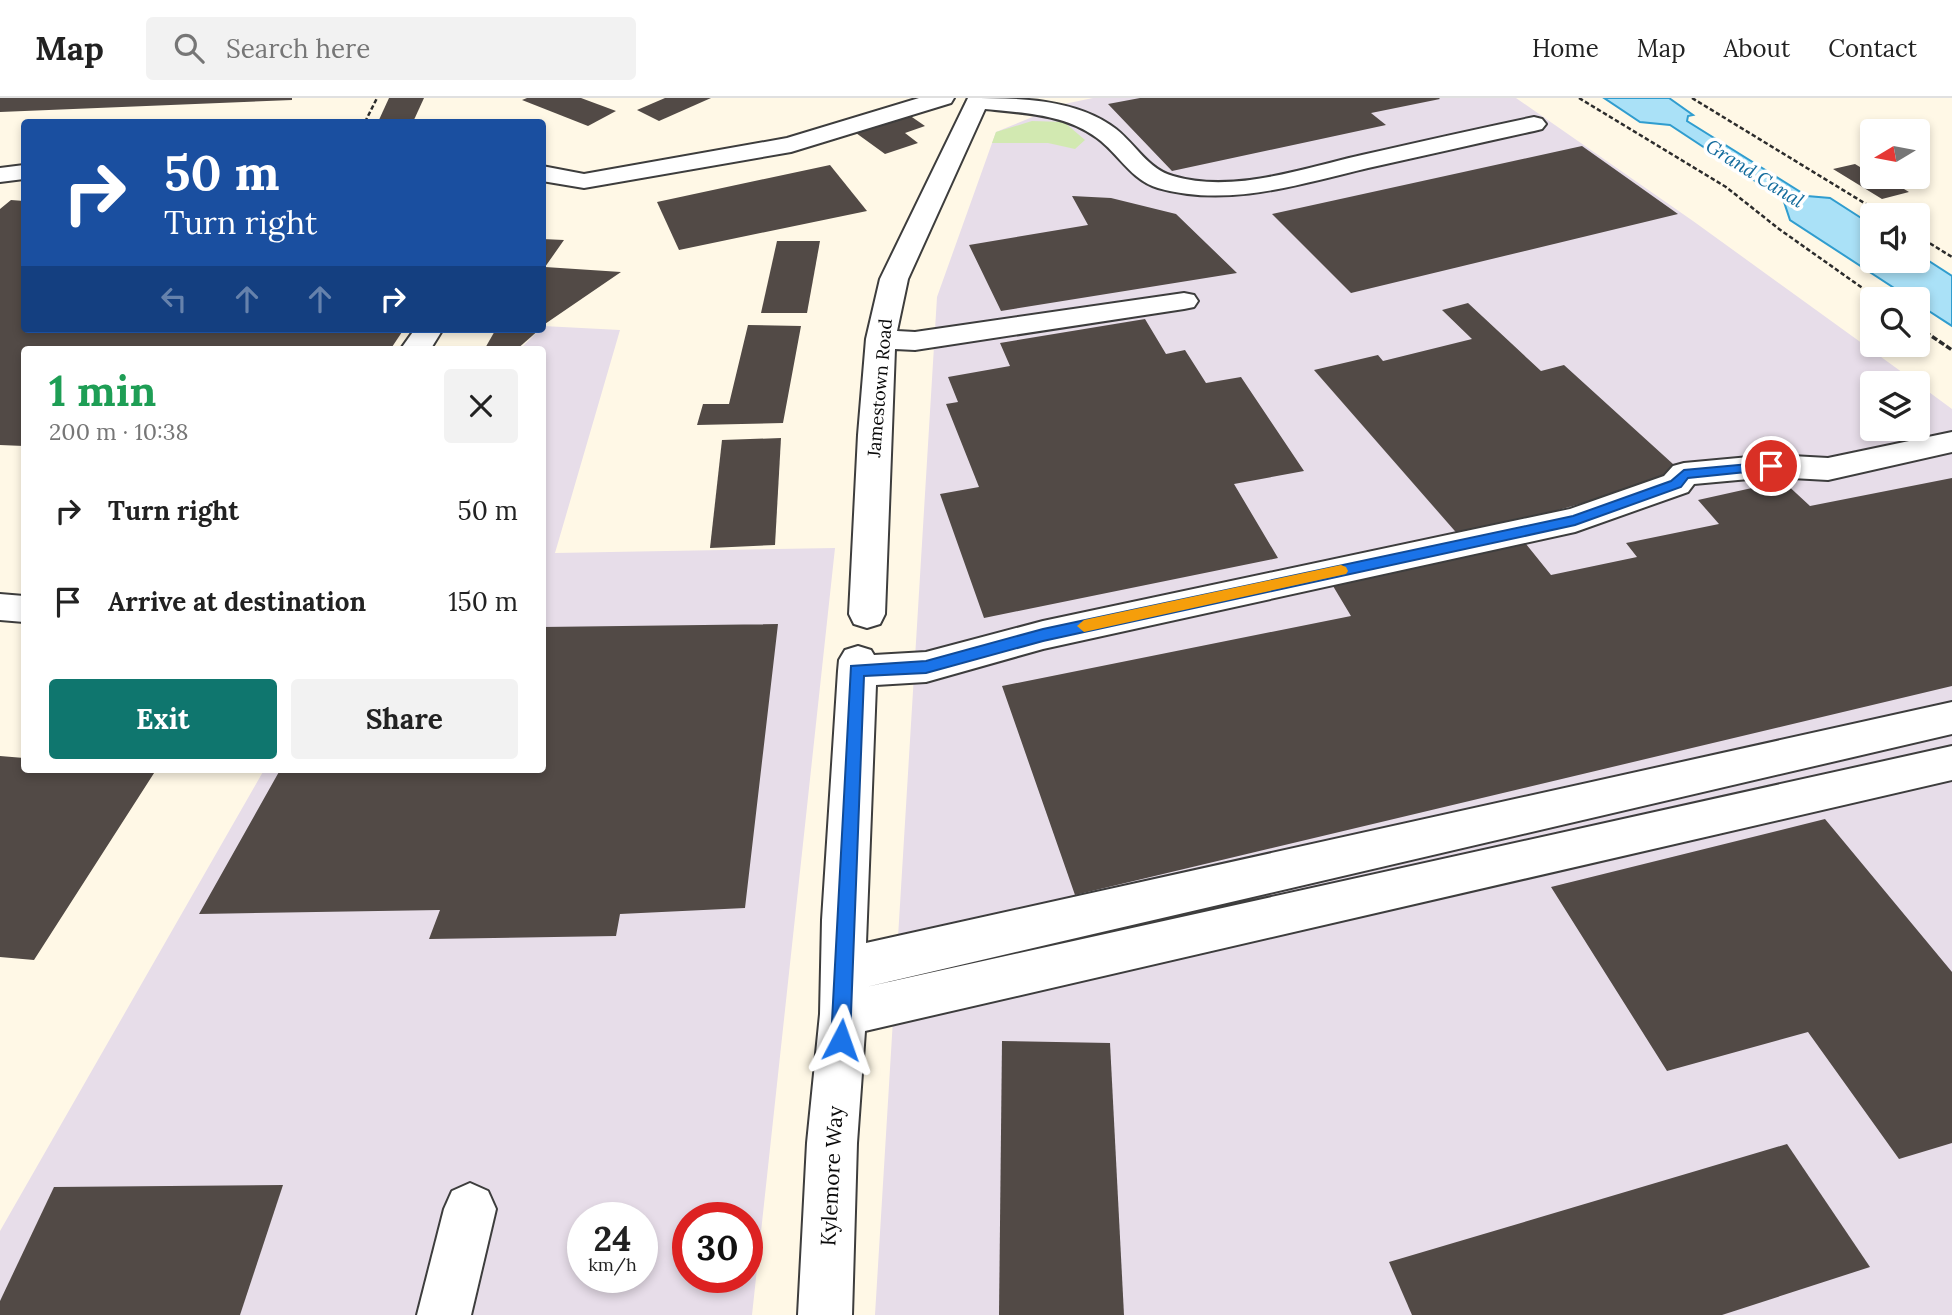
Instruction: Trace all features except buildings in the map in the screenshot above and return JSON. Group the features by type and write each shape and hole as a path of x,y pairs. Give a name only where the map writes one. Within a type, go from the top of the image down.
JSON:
{"street":[{"path":"546,174 584,181 791,145 943,98"},
{"path":"978,99 1076,118 1106,132 1136,166 1150,176 1165,182 1206,190 1288,178 1534,124"},
{"name":"Jamestown Road","path":"867,614 874,435 881,339 894,279 978,99"},
{"path":"0,175 21,172"},
{"path":"881,339 915,341 1184,301"},
{"name":"Kylemore Way","path":"825,1315 832,1143 843,1014 844,920 857,665 926,667 1043,635 1575,520 1676,484 1684,474 1771,466 1828,469 1952,442"},
{"path":"0,607 21,609"},
{"path":"845,970 1952,718"},
{"path":"843,1014 1952,763"},
{"path":"444,1315 470,1209"}],"path":[{"path":"366,119 377,98"},
{"path":"1579,98 1726,187 1779,229 1861,287"},
{"path":"1692,98 1864,203"},
{"path":"1930,243 1952,257"},
{"path":"1930,335 1952,350"}],"shaded area":[{"path":"1093,98 1516,98 1860,342 1860,357 1881,357 1900,371 1860,371 1860,441 1930,441 1930,393 1952,409 1952,1315 875,1315 937,297 996,132 1064,104"},
{"path":"546,326 620,330 555,553 835,548 763,1213 763,1202 672,1202 672,1293 754,1293 752,1315 0,1315 0,1231 262,773 546,773 546,346 523,346 536,333 546,333"}],"green space":[{"path":"1032,121 1064,122 1085,140 1075,149 1048,143 992,143 996,132"}],"water":[{"name":"Grand Canal","path":"1604,98 1669,98 1693,115 1688,116 1687,121 1807,196 1830,198 1860,217 1860,266 1790,220 1783,199 1670,125 1640,122"},
{"path":"1930,262 1952,276 1952,326 1930,312 1930,287 1893,287 1871,273 1930,273"}],"slow traffic":[{"path":"1084,626 1341,571"}],"route":[{"path":"841,1040 845,970 844,920 857,670 926,667 1043,635 1575,520 1676,484 1684,474 1771,466"}]}
